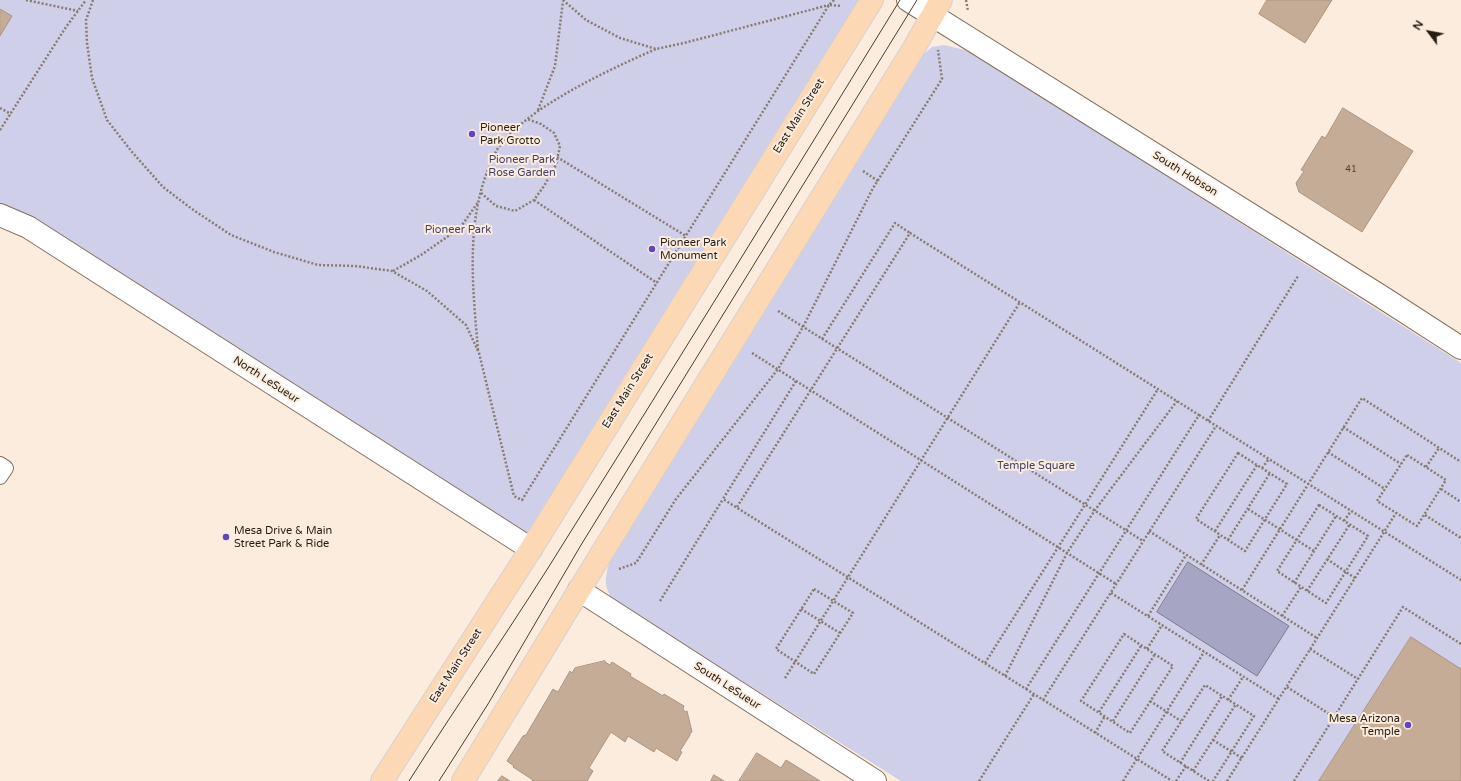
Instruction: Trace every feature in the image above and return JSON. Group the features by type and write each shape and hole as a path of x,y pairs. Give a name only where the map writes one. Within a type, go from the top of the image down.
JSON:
{"main road":[{"name":"East Main Street","path":"382,781 531,549 872,0"},
{"path":"463,781 579,590 914,48 937,8"}],"street":[{"name":"South Hobson","path":"908,0 937,8 1461,348"},
{"name":"North LeSueur","path":"0,214 28,227 531,549"},
{"name":"South LeSueur","path":"579,590 876,781"}],"lane":[{"path":"0,464 6,468 0,477"}],"path":[{"path":"26,0 78,10"},
{"path":"0,130 86,0"},
{"path":"93,0 86,20 87,43 92,78 107,120 132,152 163,187 192,209 231,235 274,252 318,265 355,266 392,271 427,291 466,325 479,353"},
{"path":"563,0 592,24 620,38 656,49"},
{"path":"538,112 555,66 563,0"},
{"path":"834,0 829,5 522,500 514,496 479,353 473,262 475,223 483,181 497,149 516,127 559,96 599,75 656,49 829,5 844,6"},
{"path":"966,0 968,14"},
{"path":"613,571 636,563 676,499 778,369 803,327 878,181 942,79 938,50"},
{"path":"0,108 10,114"},
{"path":"481,193 496,206 515,210 534,200 544,186 556,165 560,146 554,133 541,124 527,119"},
{"path":"557,157 686,236"},
{"path":"858,167 878,181"},
{"path":"392,271 421,255 460,228 480,200"},
{"path":"534,200 657,283"},
{"path":"822,339 895,224 1461,580"},
{"path":"738,507 910,233"},
{"path":"1208,421 1298,276"},
{"path":"785,678 1020,302"},
{"path":"772,307 1143,541"},
{"path":"747,349 1116,584"},
{"path":"660,601 796,381"},
{"path":"985,663 1158,389"},
{"path":"1242,590 1362,398 1461,462"},
{"path":"1005,676 1067,553 1094,510 1177,401"},
{"path":"1026,689 1199,415"},
{"path":"1043,700 1216,426"},
{"path":"1343,427 1401,464"},
{"path":"1426,468 1439,448"},
{"path":"1328,452 1385,489"},
{"path":"1238,453 1257,465 1287,484 1245,551 1196,520 1238,453"},
{"path":"1407,455 1446,480 1417,526 1377,501 1401,464 1407,455"},
{"path":"1262,468 1269,459"},
{"path":"1215,531 1257,465"},
{"path":"1228,540 1270,473"},
{"path":"1441,489 1461,502"},
{"path":"723,499 738,507 1172,781"},
{"path":"1319,505 1336,516 1368,536 1326,603 1277,571 1319,505"},
{"path":"1248,509 1314,551"},
{"path":"1344,521 1351,511"},
{"path":"1227,781 1396,513"},
{"path":"1425,515 1461,538"},
{"path":"1294,583 1336,516"},
{"path":"1307,591 1350,524"},
{"path":"1149,531 1317,638"},
{"path":"1201,565 1220,535"},
{"path":"1148,616 1186,555"},
{"path":"1327,560 1355,578"},
{"path":"1282,616 1301,587"},
{"path":"814,589 852,613 814,674 776,650 801,609 814,589"},
{"path":"1110,592 1279,699"},
{"path":"1294,781 1403,607 1461,644"},
{"path":"801,609 840,633"},
{"path":"1147,649 1162,625"},
{"path":"1124,634 1141,646 1173,666 1130,732 1081,701 1124,634"},
{"path":"1099,712 1141,646"},
{"path":"1310,649 1358,679"},
{"path":"1123,781 1204,652"},
{"path":"1113,721 1155,654"},
{"path":"1228,700 1243,677"},
{"path":"1209,781 1162,751 1205,685 1254,716 1212,781"},
{"path":"1287,687 1334,717"},
{"path":"979,781 1034,694"},
{"path":"1180,763 1222,696"},
{"path":"1150,701 1181,721"},
{"path":"1193,771 1236,704"},
{"path":"1095,733 1105,716"},
{"path":"1213,740 1242,758"},
{"path":"1176,781 1186,766"}],"green space":[{"name":"Pioneer Park","path":"0,0 872,0 531,549 0,215"},
{"name":"Temple Square","path":"944,45 969,51 1461,363 1461,781 901,781 621,605 611,597 606,586 606,574 614,552 920,57 932,47"}],"shaded area":[{"path":"1188,562 1289,626 1257,676 1157,612"}],"building":[{"path":"1267,0 1332,0 1305,43 1259,14"},
{"path":"0,9 12,16 0,36"},
{"path":"1343,108 1413,151 1362,232 1299,192 1296,183 1304,171 1301,170 1322,136 1325,138"},
{"name":"Mesa Arizona Temple","path":"1411,637 1461,669 1461,781 1319,781"},
{"path":"605,661 610,665 612,662 631,674 630,676 663,696 664,694 684,706 683,709 685,712 687,711 692,732 680,751 682,752 677,761 656,748 654,752 628,736 625,742 611,732 589,768 593,771 587,781 532,781 533,780 513,767 514,766 507,761 523,736 526,735 553,689 558,692 570,671 572,673 575,668"},
{"path":"757,753 781,768 786,760 820,781 739,781"},
{"path":"714,775 724,781 711,781"},
{"path":"502,776 510,781 498,781"}],"tram line":[{"path":"409,781 549,567 900,0"},
{"path":"439,781 488,704 581,545 917,0"}],"place":[{"name":"Pioneer Park Grotto","path":"472,134"},
{"name":"Pioneer Park Monument","path":"652,249"},
{"name":"Mesa Drive & Main Street Park & Ride","path":"226,537"},
{"name":"Mesa Arizona Temple","path":"1408,725"}],"park label":[{"name":"Pioneer Park Rose Garden","path":"522,166"}]}
